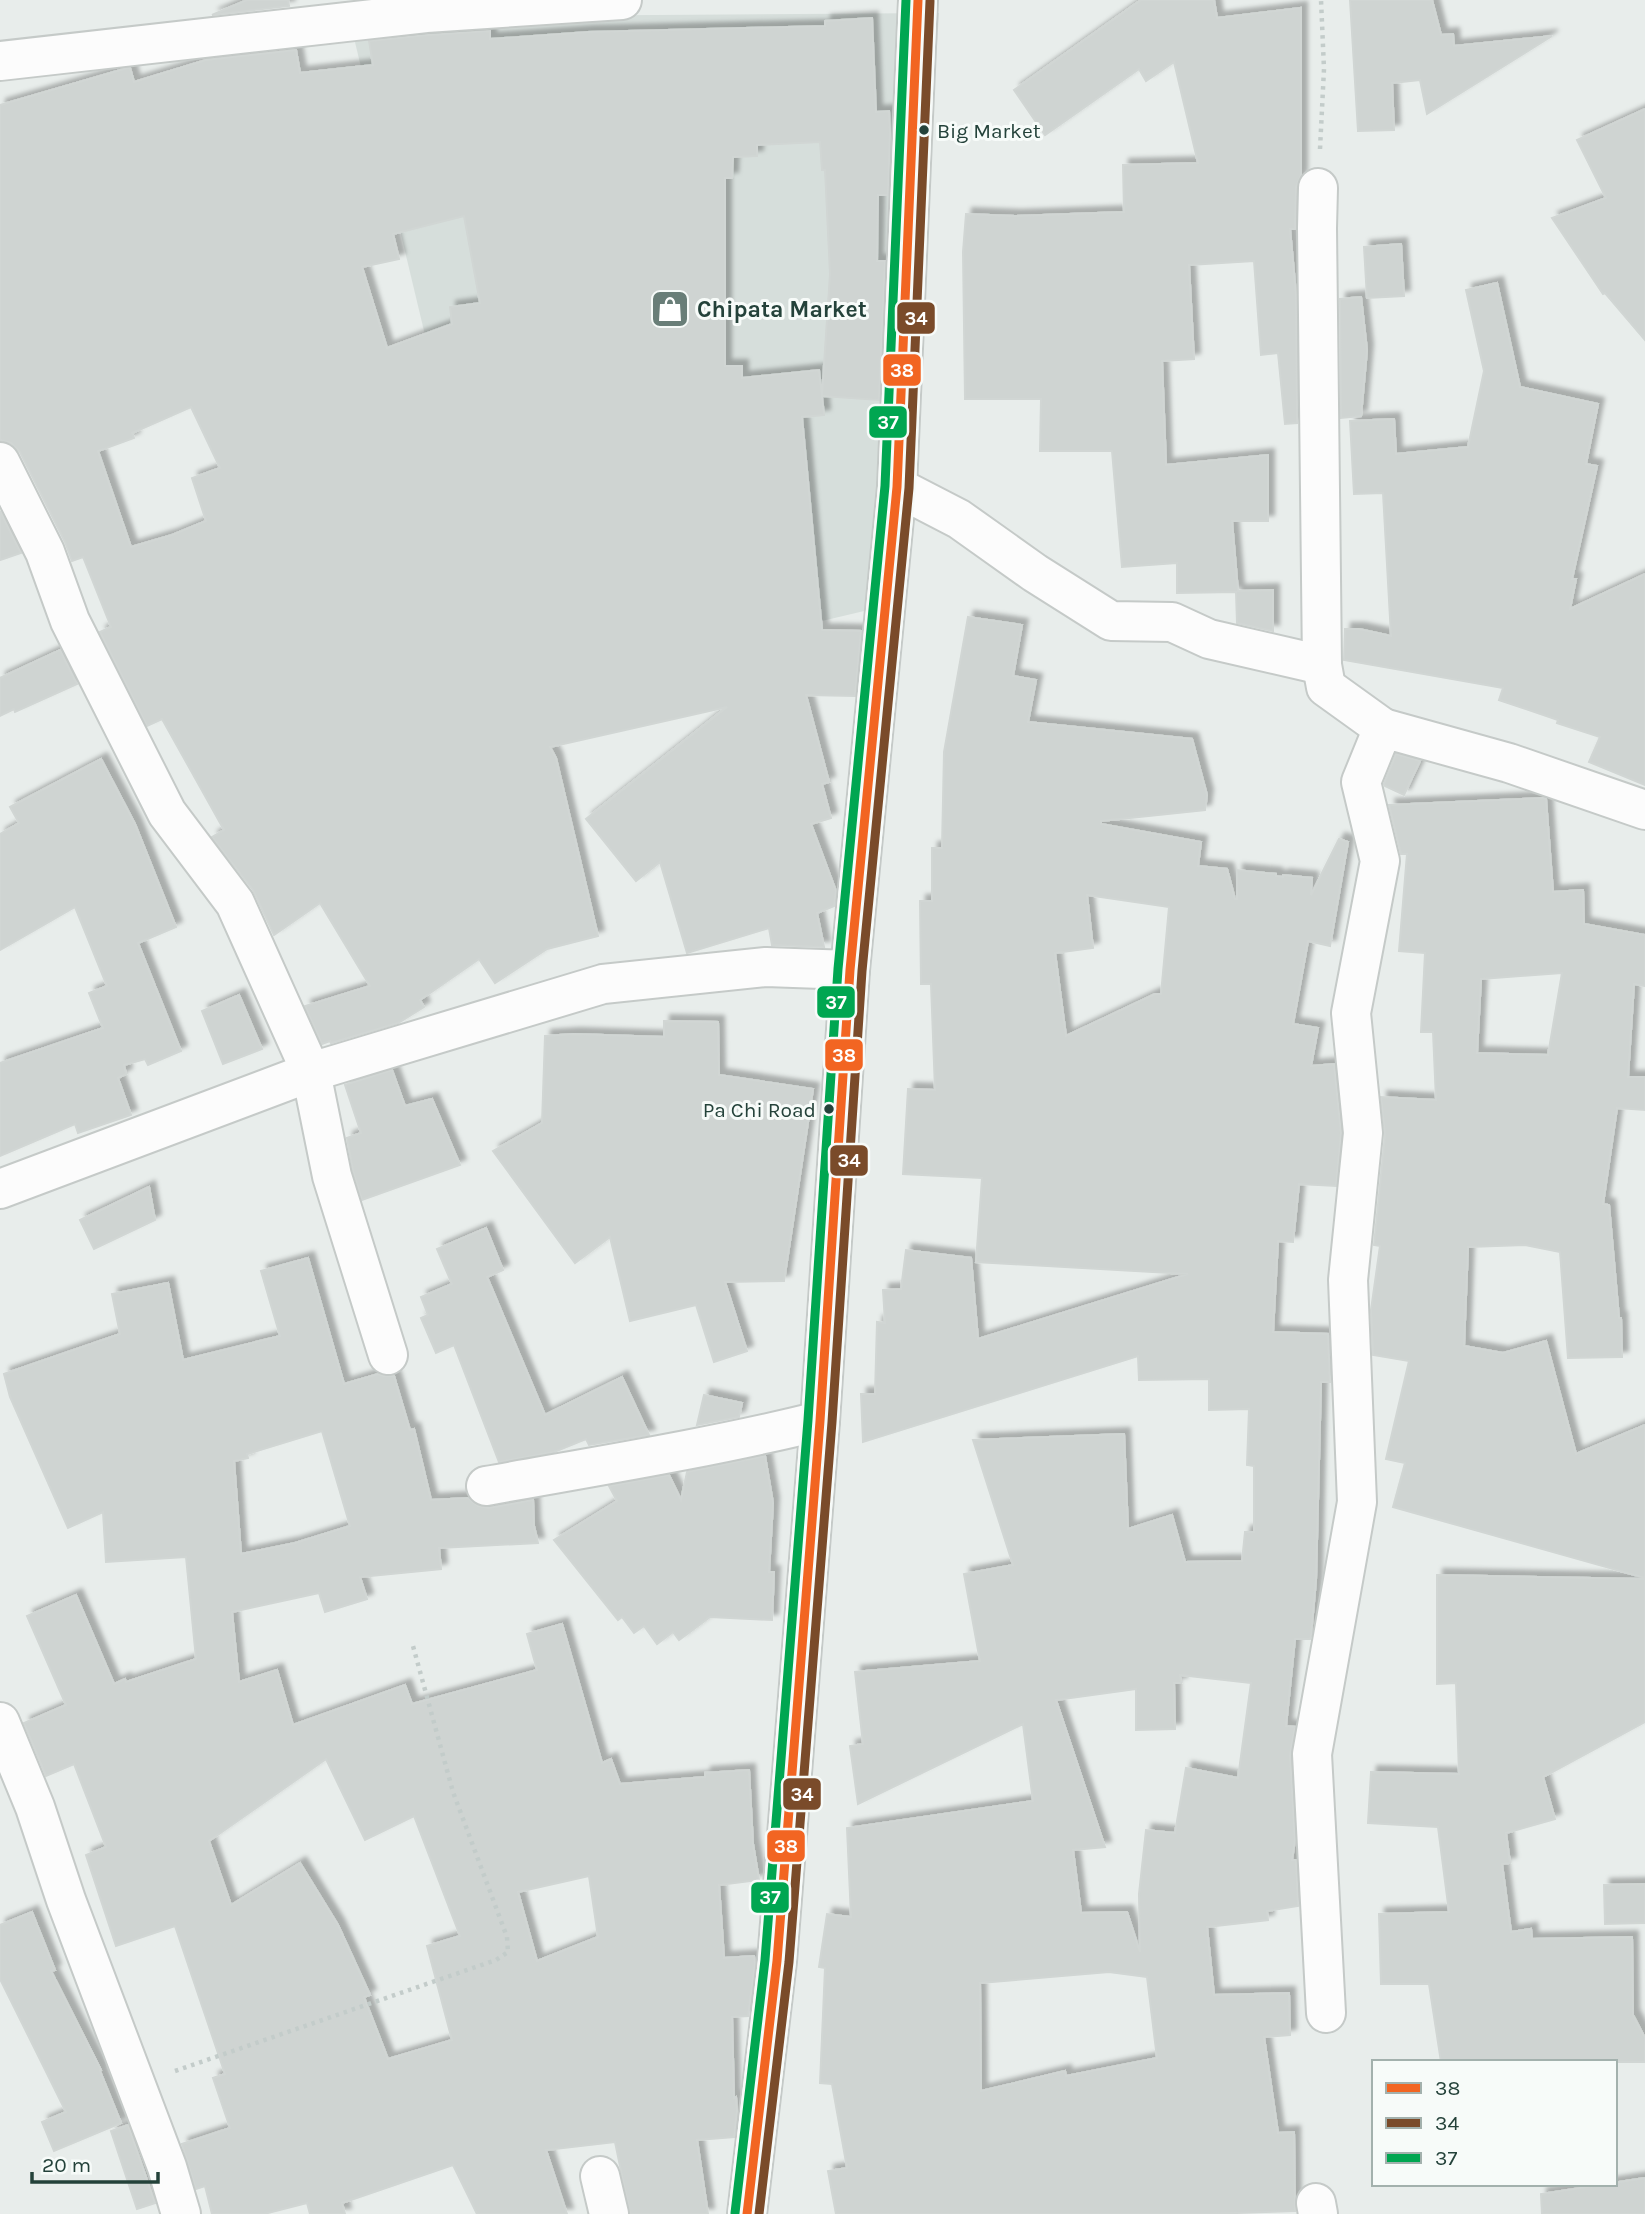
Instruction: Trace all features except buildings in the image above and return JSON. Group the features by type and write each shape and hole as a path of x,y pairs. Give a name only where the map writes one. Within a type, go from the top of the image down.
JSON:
{"street":[{"path":"0,61 426,13 622,0"},
{"path":"747,2214 777,1961 820,1421 850,970 897,487 918,0"},
{"path":"1318,188 1322,665 1326,687 1382,728 1508,763 1645,810"},
{"path":"0,462 45,552 70,621 167,813 235,903 311,1072 332,1176 388,1355"},
{"path":"897,487 959,519 1035,573 1111,621 1172,622 1209,639 1322,665"},
{"path":"1326,2013 1312,1754 1357,1502 1348,1280 1363,1133 1351,1013 1380,861 1361,782 1382,728"},
{"path":"0,1189 311,1072 603,984 766,967 850,970"},
{"path":"486,1486 672,1452 820,1421"},
{"path":"0,1722 35,1807 66,1900 167,2167 181,2214"},
{"path":"600,2176 609,2214"}],"path":[{"path":"1318,188 1324,69 1321,0"},
{"path":"135,2085 496,1960 508,1952 507,1937 453,1792 413,1646"}],"shaded area":[{"name":"Chipata Market","path":"939,13 902,602 511,695 349,17"}],"transit line":[{"name":"37","path":"735,2213 765,1960 808,1420 838,969 885,486 906,0"},
{"name":"38","path":"747,2214 777,1961 820,1421 850,970 897,487 918,0"},
{"name":"34","path":"759,2214 789,1962 832,1422 862,971 909,488 930,1"}],"place":[{"name":"Big Market","path":"924,130"},
{"name":"Chipata Market","path":"670,309"},
{"name":"Pa Chi Road","path":"829,1109"}]}
